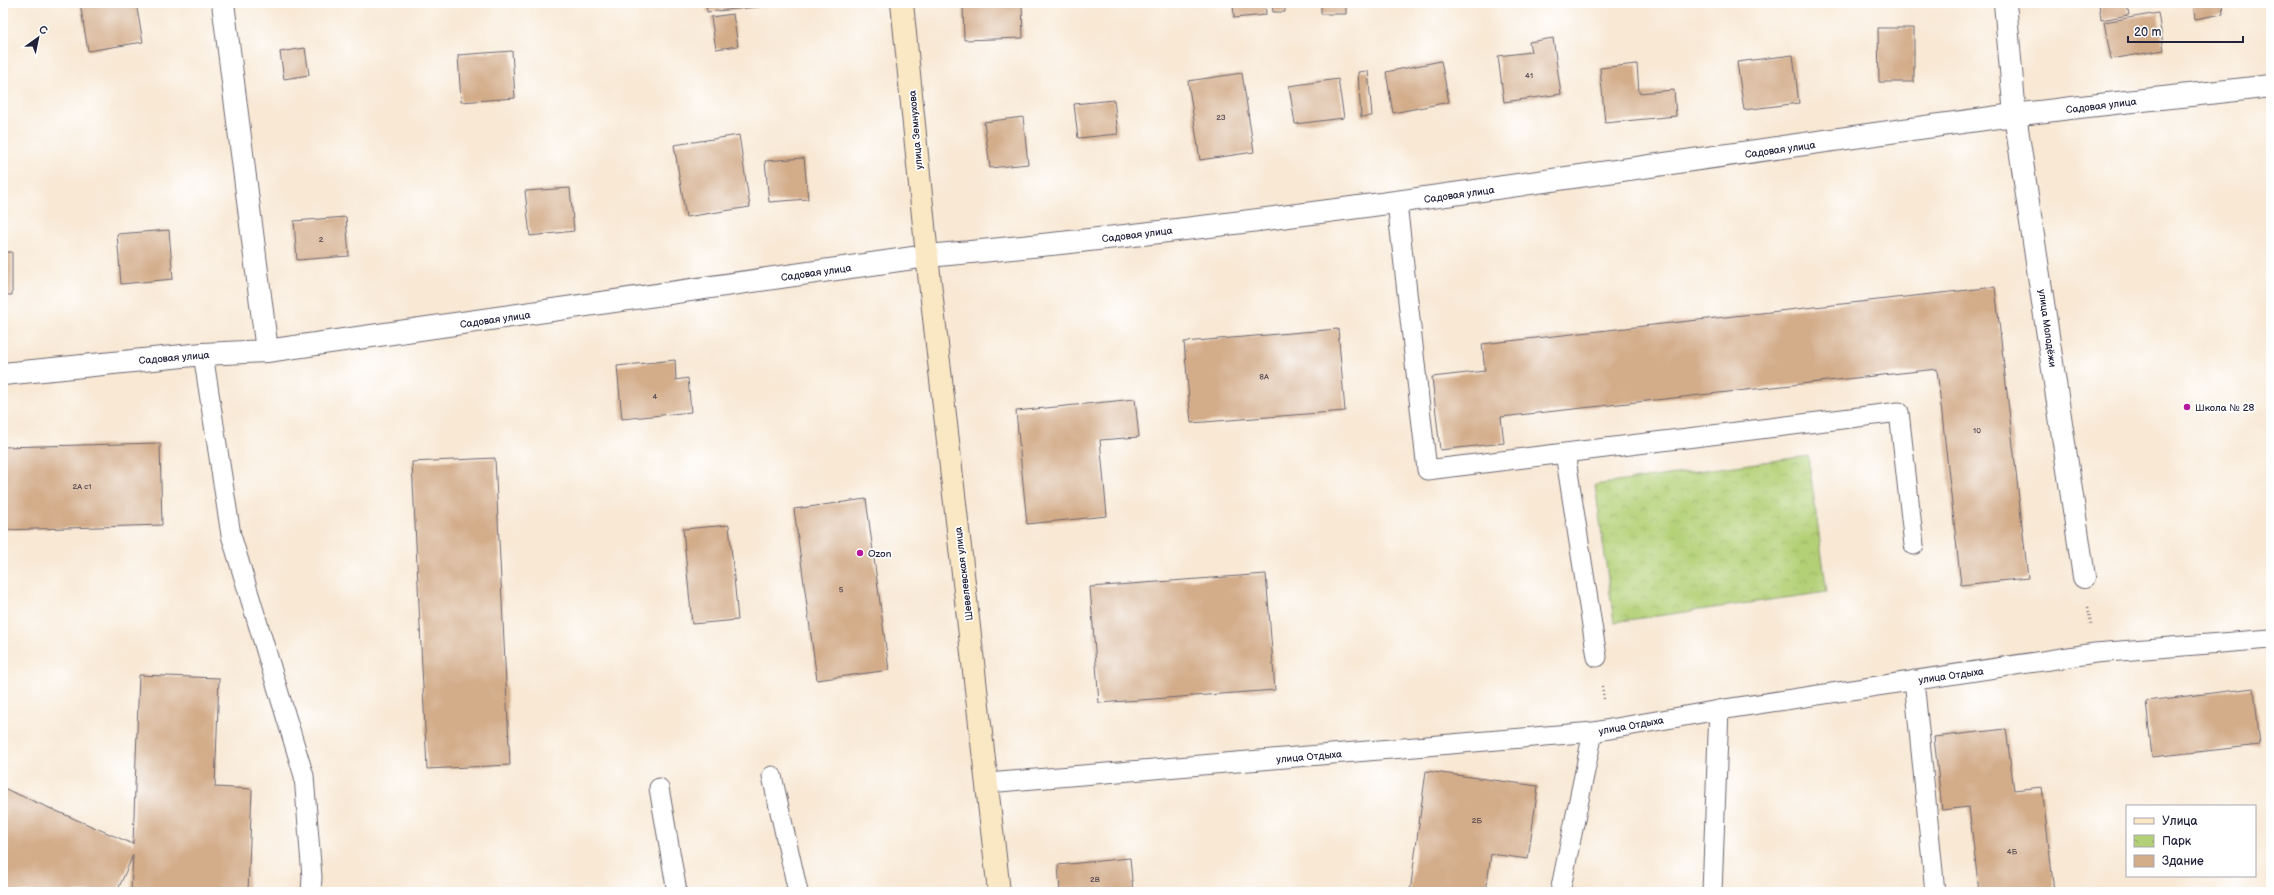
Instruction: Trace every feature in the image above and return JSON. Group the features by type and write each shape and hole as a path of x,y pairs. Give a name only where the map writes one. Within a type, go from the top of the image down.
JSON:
{"main road":[{"name":"улица Земнухова","path":"902,3 927,256"},
{"name":"Шевелевская улица","path":"927,256 988,783 999,892"}],"street":[{"path":"223,3 267,352"},
{"name":"улица Молодёжи","path":"2005,3 2015,115 2084,576"},
{"name":"Садовая улица","path":"3,374 203,354 267,352 927,256 1001,250 1397,203 2015,115 2271,86"}],"lane":[{"path":"1397,203 1427,470 1900,412 1914,545"},
{"path":"203,354 231,535 304,776 312,878 311,892"},
{"path":"1565,453 1597,657"},
{"name":"улица Отдыха","path":"988,783 1601,730 1719,710 2095,654 2271,639"},
{"path":"1914,680 1935,892"},
{"path":"1712,892 1719,710"},
{"path":"1560,892 1601,730"},
{"path":"772,776 798,892"},
{"path":"659,788 677,892"}],"path":[{"path":"2084,576 2095,654"},
{"path":"1597,657 1601,730"}],"green space":[{"path":"1808,456 1827,592 1614,622 1595,485"}],"building":[{"path":"80,3 136,3 143,42 88,51"},
{"path":"706,3 767,3 767,6 707,12"},
{"path":"963,3 1022,3 1023,38 964,40"},
{"path":"1233,3 1265,3 1266,15 1234,18"},
{"path":"1272,3 1285,3 1285,12 1273,12"},
{"path":"1321,3 1346,3 1346,14 1321,14"},
{"path":"2099,3 2127,3 2129,15 2101,20"},
{"path":"2193,3 2222,3 2223,14 2195,19"},
{"path":"2158,13 2164,50 2111,59 2104,22"},
{"path":"733,14 738,46 716,49 711,17"},
{"path":"1878,28 1914,28 1914,82 1879,82"},
{"path":"1553,38 1561,94 1504,102 1498,56 1531,52 1529,42"},
{"path":"305,48 309,75 284,79 280,52"},
{"path":"512,51 515,98 461,102 458,55"},
{"path":"1793,55 1799,103 1744,110 1737,62"},
{"path":"1441,61 1449,102 1393,113 1386,72"},
{"path":"1637,64 1639,93 1674,90 1676,116 1605,123 1600,68"},
{"path":"1368,71 1372,116 1361,117 1358,72"},
{"path":"1242,73 1254,152 1200,160 1188,81"},
{"path":"1338,79 1344,118 1295,124 1289,86"},
{"path":"1114,100 1118,134 1078,138 1074,104"},
{"path":"1023,117 1028,164 990,168 984,122"},
{"path":"739,135 750,207 686,217 674,145"},
{"path":"804,158 808,199 769,202 765,161"},
{"path":"570,188 574,231 530,236 525,191"},
{"path":"346,217 349,256 297,260 294,221"},
{"path":"169,230 173,279 121,284 117,234"},
{"path":"3,252 12,252 12,295 3,295"},
{"path":"1995,287 2028,578 1961,585 1937,369 1501,417 1504,443 1440,450 1432,377 1485,371 1482,344"},
{"path":"1338,329 1345,411 1191,423 1184,342"},
{"path":"675,360 676,380 688,378 691,412 622,419 617,366"},
{"path":"1135,399 1139,437 1100,440 1107,516 1027,524 1016,411"},
{"path":"160,443 162,525 3,530 3,447"},
{"path":"495,458 510,765 427,769 412,462"},
{"path":"866,499 889,670 817,680 794,509"},
{"path":"729,525 738,620 692,624 683,529"},
{"path":"1266,574 1275,690 1099,703 1090,587"},
{"path":"139,675 219,678 215,787 252,789 248,892 131,892 133,855 117,892 3,892 3,788 133,844"},
{"path":"2254,688 2260,745 2152,757 2146,701"},
{"path":"2006,729 2014,790 2042,787 2054,892 1979,892 1969,807 1942,810 1934,737"},
{"path":"1426,771 1538,786 1528,859 1491,854 1486,892 1410,892"},
{"path":"1130,858 1133,892 1060,892 1058,865"}],"place":[{"name":"Школа № 28","path":"2187,407"},
{"name":"Ozon","path":"860,553"}]}
